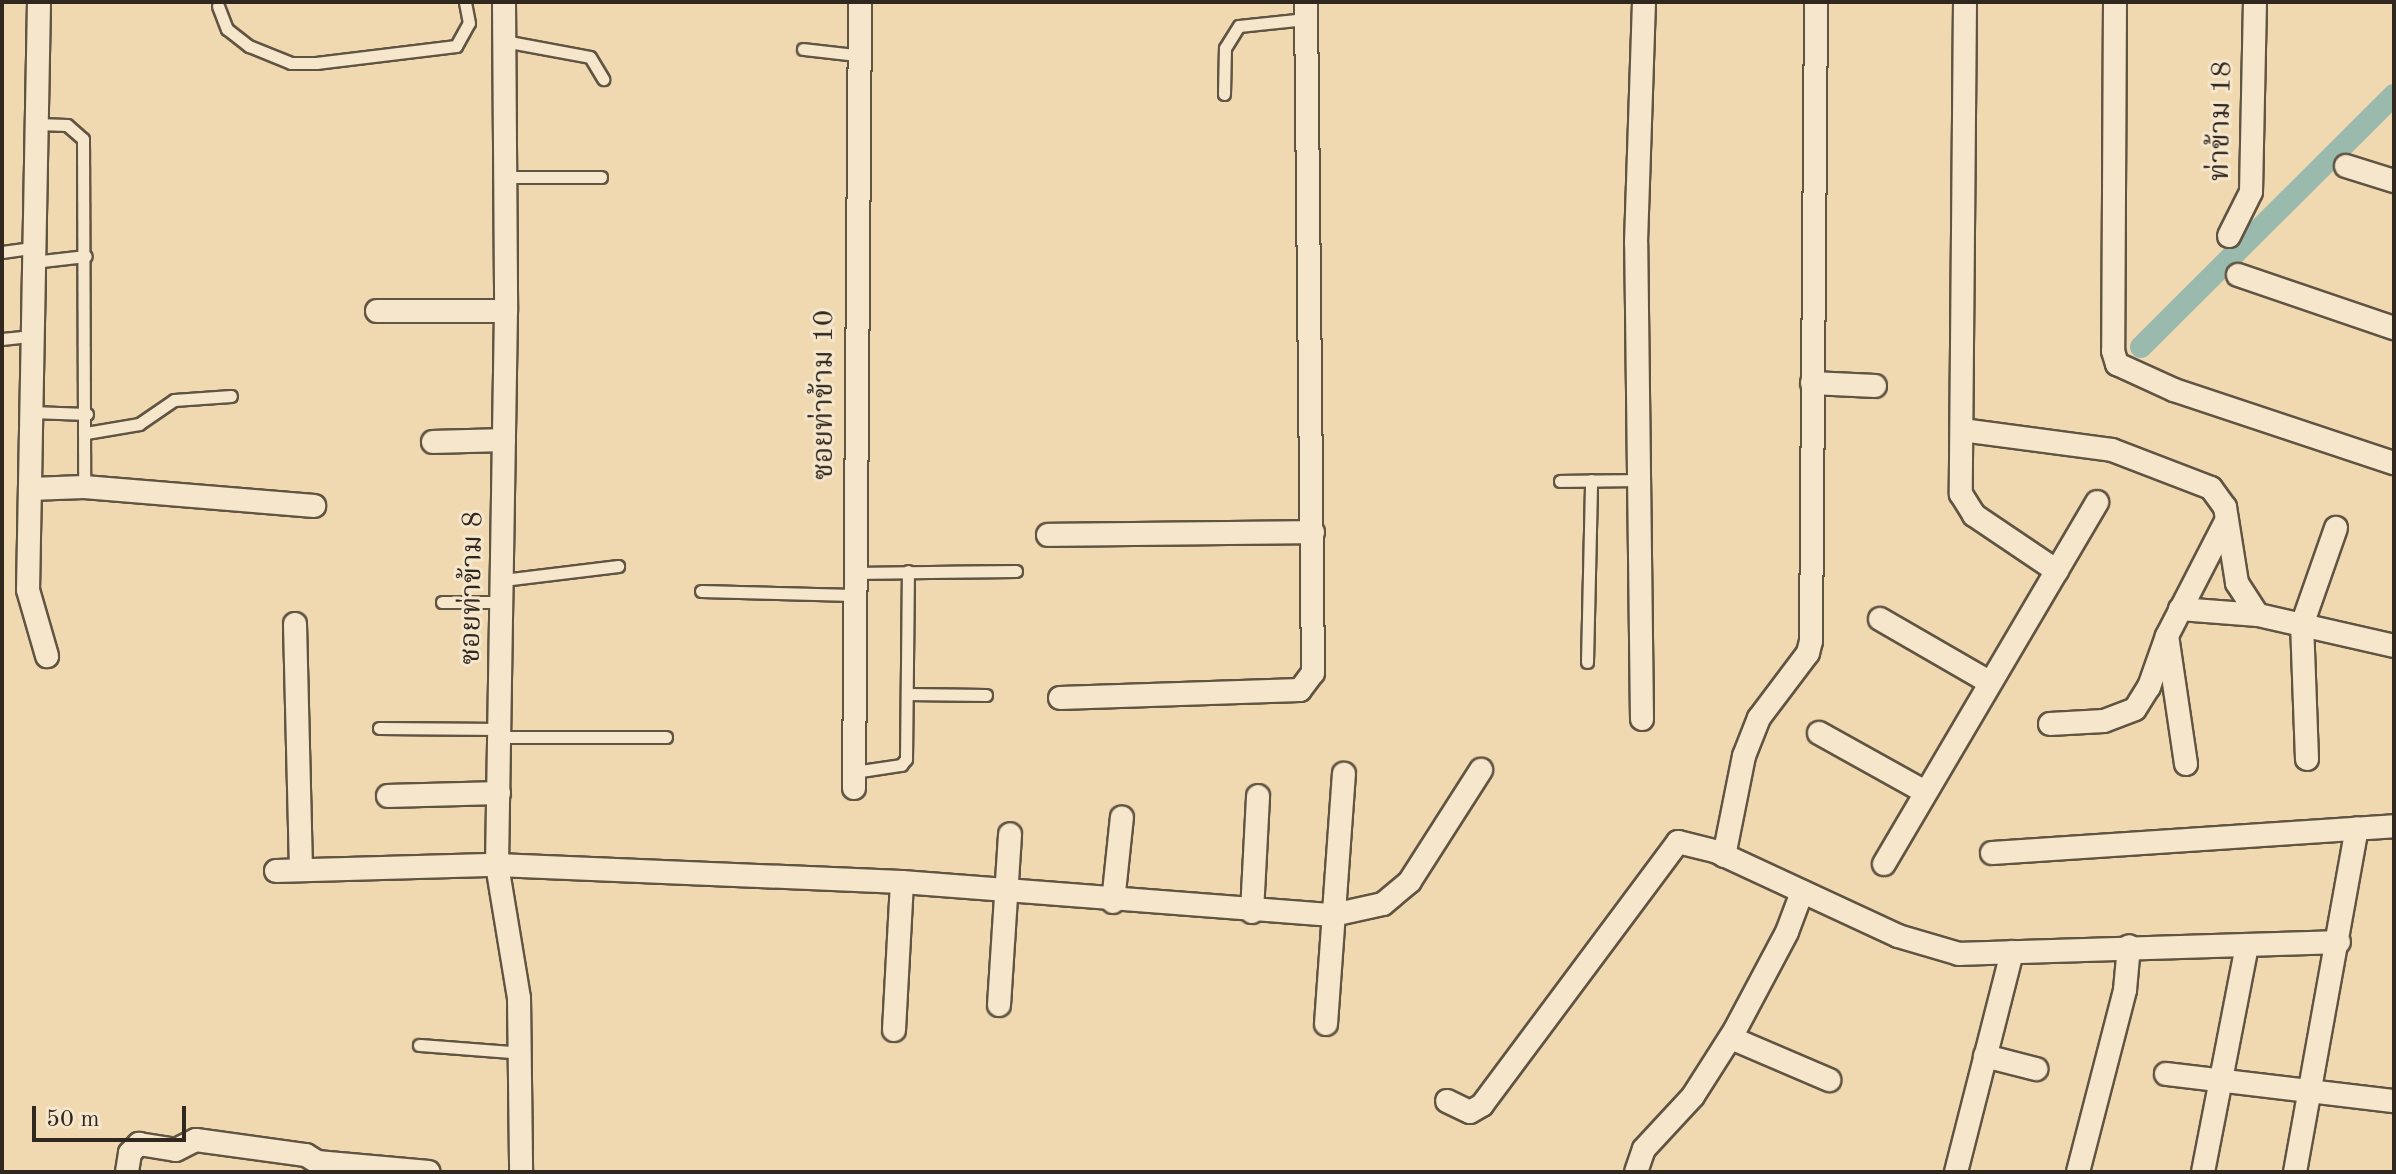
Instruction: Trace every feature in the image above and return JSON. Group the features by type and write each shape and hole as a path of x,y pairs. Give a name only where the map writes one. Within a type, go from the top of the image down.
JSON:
{"street":[{"path":"39,2 28,590 47,656"},
{"name":"ซอยท่าข้าม 8","path":"504,2 506,311 502,733 497,865 519,998 521,1172"},
{"name":"ซอยท่าข้าม 10","path":"854,780 856,55 860,2"},
{"path":"1642,719 1636,243 1644,2"},
{"path":"1724,856 1744,756 1759,718 1808,653 1811,641 1816,2"},
{"path":"1965,2 1961,494 1967,507 2057,571"},
{"path":"2115,2 2113,351 2117,364 2174,390 2394,463"},
{"name":"ท่าข้าม 18","path":"2229,236 2251,192 2255,2"},
{"path":"1060,698 1304,688 1313,673 1306,10"},
{"path":"2346,166 2394,181"},
{"path":"2238,275 2394,328"},
{"path":"377,311 506,311"},
{"path":"1812,383 1875,386"},
{"path":"1962,430 2112,450 2211,488 2225,507 2237,583 2258,615"},
{"path":"433,442 504,440"},
{"path":"30,489 84,487 314,506"},
{"path":"1884,864 2097,502"},
{"path":"2050,724 2104,721 2135,709 2149,687 2180,609 2226,521"},
{"path":"2307,759 2302,625 2336,528"},
{"path":"1048,535 1313,532"},
{"path":"2180,609 2258,615 2394,646"},
{"path":"1880,619 1989,682"},
{"path":"295,624 301,870"},
{"path":"2167,636 2186,764"},
{"path":"1819,733 1925,792"},
{"path":"276,871 497,865 902,882 1113,902 1333,915 1383,904 1410,881 1481,770"},
{"path":"1326,1024 1344,774"},
{"path":"388,796 499,793"},
{"path":"1252,912 1258,796"},
{"path":"1113,902 1122,817"},
{"path":"1992,853 2394,826"},
{"path":"2295,1172 2313,1088 2357,829"},
{"path":"999,1005 1010,834"},
{"path":"1447,1101 1470,1112 1482,1105 1678,842 1724,856 1939,950 2012,952 2129,946 2339,942"},
{"path":"894,1030 902,882"},
{"path":"1636,1172 1644,1149 1693,1096 1731,1038 1763,983 1802,892"},
{"path":"2203,1172 2226,1078 2247,945"},
{"path":"2078,1172 2125,990 2129,946"},
{"path":"1956,1172 2012,952"},
{"path":"1731,1038 1829,1080"},
{"path":"1985,1056 2036,1069"},
{"path":"2166,1074 2313,1088 2394,1101"},
{"path":"127,1172 130,1153 139,1144 176,1150 196,1140 306,1155 317,1167 429,1172"}],"lane":[{"path":"218,6 227,29 249,46 291,63 316,63 456,46 469,23 465,2"},
{"path":"1224,94 1225,48 1239,26 1306,10"},
{"path":"504,41 571,50 590,57 603,79"},
{"path":"803,49 856,55"},
{"path":"36,124 67,125 83,139 87,414 84,487"},
{"path":"505,177 601,177"},
{"path":"2,252 86,256"},
{"path":"2,339 20,337"},
{"path":"86,433 139,424 174,400 231,396"},
{"path":"31,412 87,414"},
{"path":"1587,662 1591,480"},
{"path":"1560,481 1637,480"},
{"path":"442,602 618,566"},
{"path":"854,780 901,765 906,759 908,571"},
{"path":"701,591 853,584 908,571 1016,571"},
{"path":"907,694 986,695"},
{"path":"379,728 666,737"},
{"path":"419,1045 522,1053"}],"waterway":[{"path":"2141,347 2394,95"}]}
